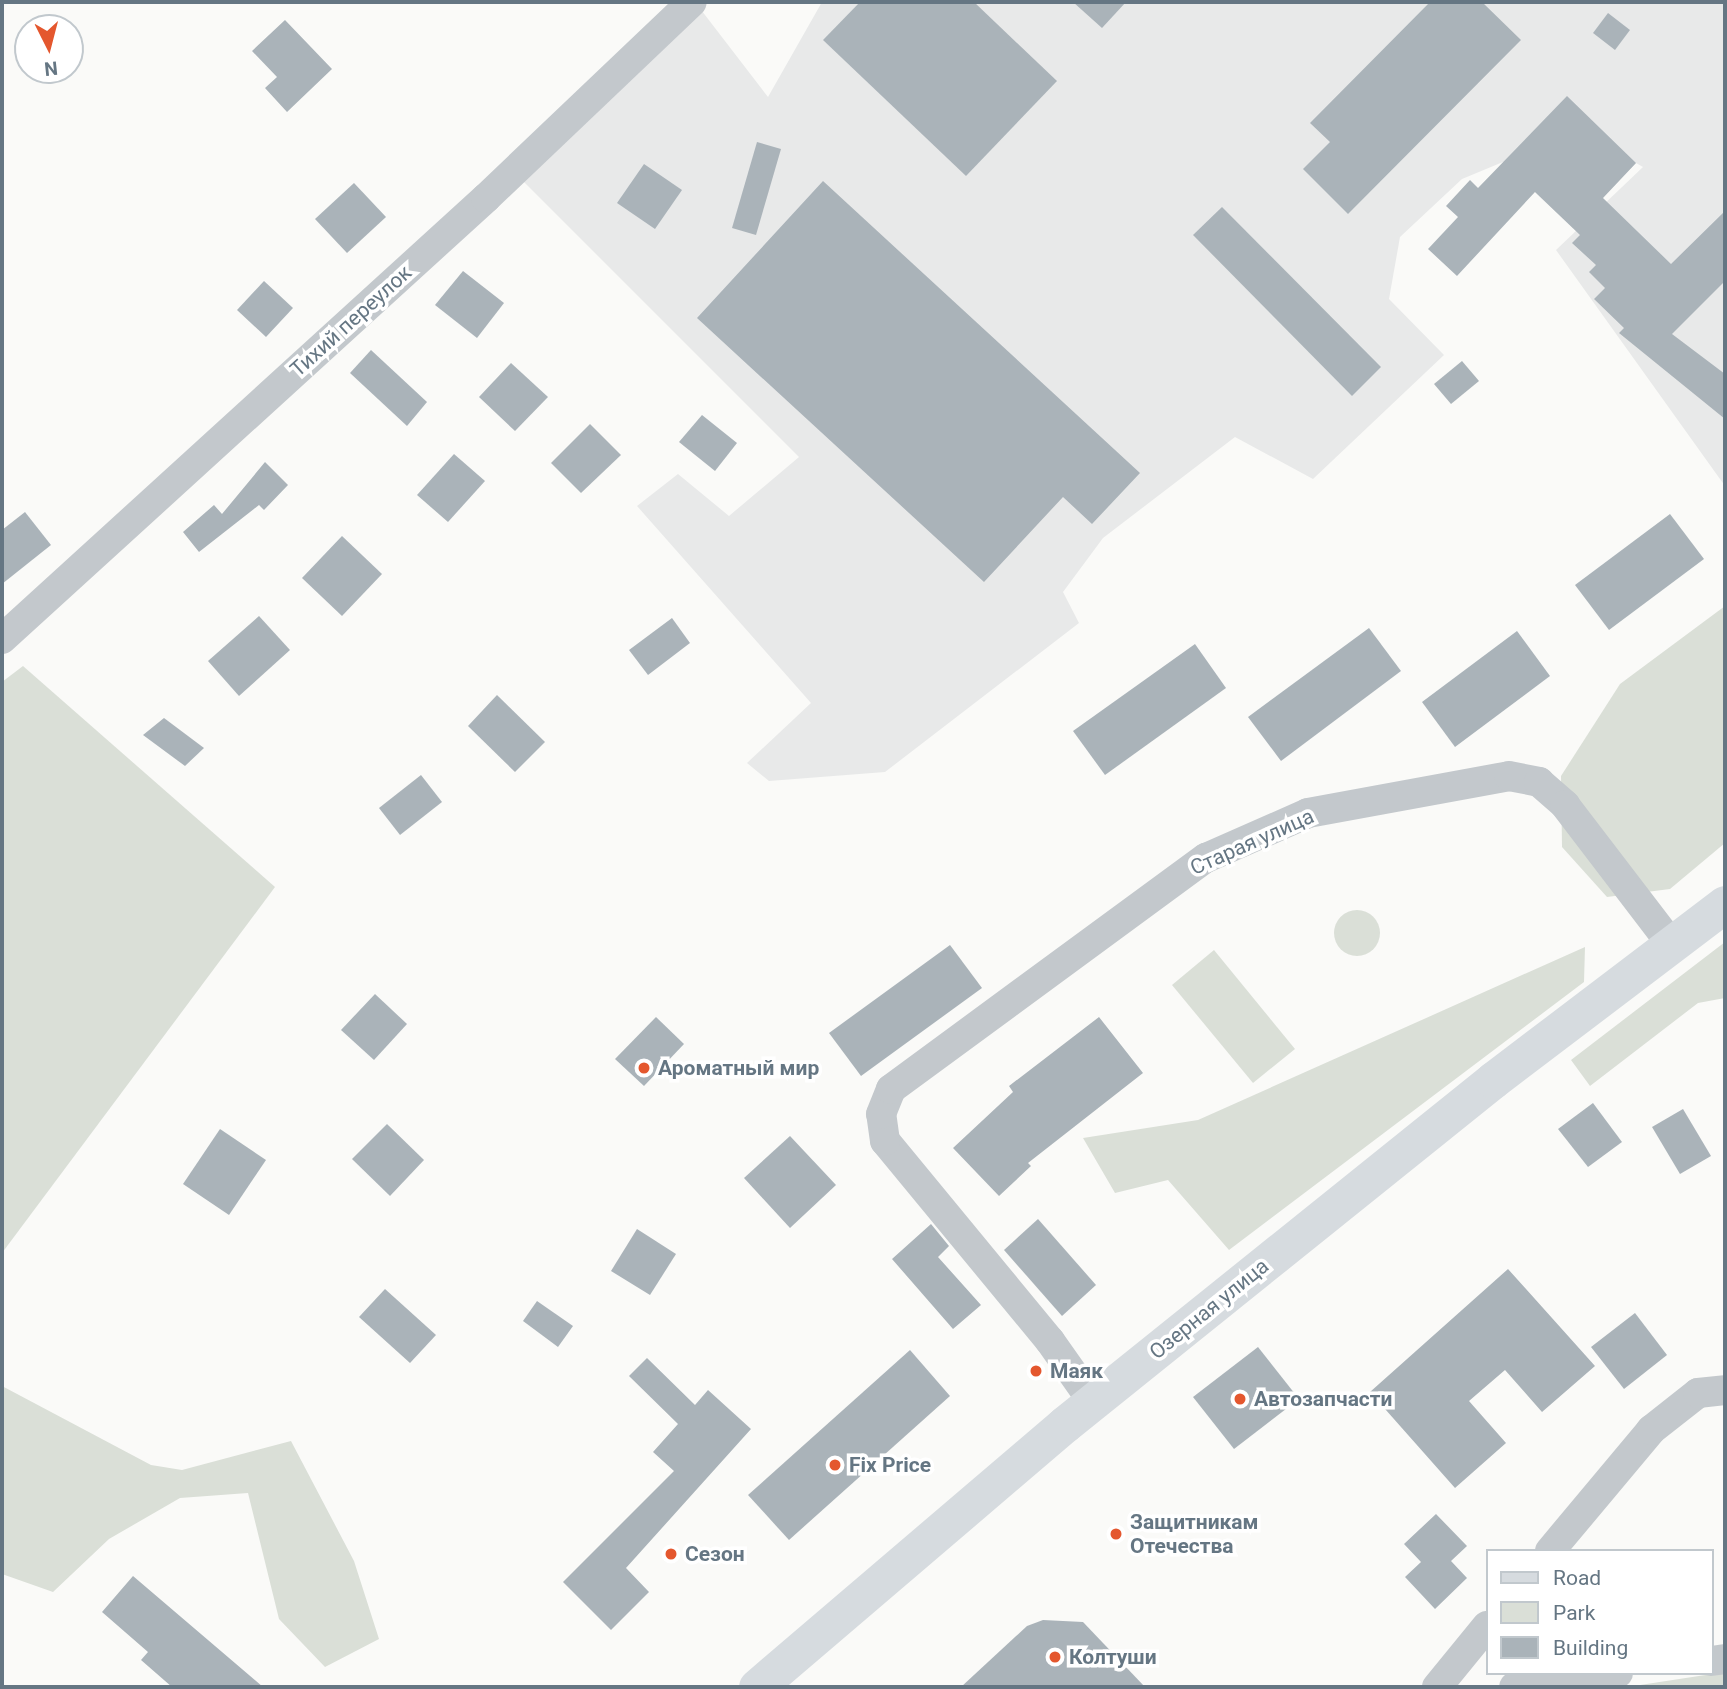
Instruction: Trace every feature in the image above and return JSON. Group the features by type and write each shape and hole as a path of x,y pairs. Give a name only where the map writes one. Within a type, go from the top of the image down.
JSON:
{"main road":[{"name":"Озерная улица","path":"757,1687 1093,1402 1493,1080 1725,904"}],"street":[{"name":"Тихий переулок","path":"4,637 486,198 692,2"},
{"name":"Старая улица","path":"1093,1402 1050,1341 885,1141 881,1114 891,1089 1183,873 1206,858 1308,813 1509,776 1539,782 1565,805 1672,945"},
{"path":"1552,1549 1651,1430 1699,1393 1725,1390"},
{"path":"1437,1687 1486,1627"},
{"path":"1514,1687 1603,1675"}],"shaded area":[{"path":"695,2 768,97 822,2 1725,2 1725,486 1556,250 1643,167 1636,163 1573,228 1503,162 1462,179 1400,237 1389,299 1444,355 1313,479 1235,437 1103,538 1063,592 1079,623 885,772 769,781 747,763 811,703 637,506 678,474 729,516 799,457 520,178"}],"green space":[{"path":"1725,606 1725,843 1670,889 1607,897 1562,847 1561,776 1620,684"},
{"path":"23,666 275,887 2,1253 2,682"},
{"path":"1357,910 1373,917 1380,933 1373,949 1357,956 1341,949 1334,933 1341,917"},
{"path":"1725,942 1725,998 1698,1003 1590,1086 1571,1060"},
{"path":"1585,947 1584,982 1229,1250 1168,1180 1115,1193 1083,1138 1198,1120"},
{"path":"1214,950 1295,1049 1253,1083 1172,985"},
{"path":"2,1386 151,1465 182,1470 291,1441 354,1561 379,1639 325,1667 279,1619 248,1493 180,1498 109,1539 53,1592 2,1574"},
{"path":"1725,1672 1725,1687 1627,1687 1713,1675"}],"building":[{"path":"860,2 974,2 1057,81 966,176 823,40"},
{"path":"1073,2 1126,2 1102,28"},
{"path":"1430,2 1482,2 1521,40 1348,214 1303,169 1330,142 1310,123"},
{"path":"1608,13 1630,30 1615,50 1593,33"},
{"path":"285,20 332,69 287,112 265,88 277,77 252,51"},
{"path":"1567,96 1636,163 1603,198 1671,264 1725,211 1725,281 1672,334 1725,374 1725,419 1619,333 1624,328 1594,299 1605,288 1589,272 1596,265 1572,243 1580,235 1535,192 1457,276 1428,249 1458,217 1446,206 1470,180 1478,188"},
{"path":"757,142 781,149 756,235 732,228"},
{"path":"644,164 682,190 655,229 617,203"},
{"path":"823,181 1140,473 1092,524 1063,497 984,582 697,318"},
{"path":"354,183 386,217 347,253 315,219"},
{"path":"1222,207 1381,367 1352,396 1193,235"},
{"path":"463,271 504,303 477,338 435,305"},
{"path":"264,281 293,308 266,337 237,310"},
{"path":"371,350 427,402 407,426 350,373"},
{"path":"1462,361 1479,381 1451,404 1434,384"},
{"path":"511,363 548,397 515,431 479,397"},
{"path":"702,415 737,443 715,471 679,442"},
{"path":"590,424 621,455 581,493 551,463"},
{"path":"454,454 485,481 448,522 417,495"},
{"path":"265,462 288,485 264,510 259,505 199,552 183,532 214,505 222,514"},
{"path":"25,512 51,545 2,584 2,530"},
{"path":"1670,514 1704,559 1609,630 1575,585"},
{"path":"342,536 382,574 342,616 302,578"},
{"path":"259,616 290,650 239,696 208,661"},
{"path":"672,618 690,643 648,675 629,650"},
{"path":"1369,628 1401,671 1281,761 1248,717"},
{"path":"1517,631 1550,676 1455,747 1422,702"},
{"path":"1195,644 1226,688 1105,775 1073,731"},
{"path":"497,695 545,742 515,772 468,726"},
{"path":"164,718 204,748 185,766 143,735"},
{"path":"421,775 442,802 400,835 379,808"},
{"path":"950,945 982,988 861,1076 829,1033"},
{"path":"375,994 407,1024 374,1060 341,1030"},
{"path":"656,1017 684,1044 644,1086 615,1059"},
{"path":"1099,1017 1143,1073 1028,1163 1031,1166 999,1196 953,1148 1013,1092 1009,1086"},
{"path":"1593,1103 1622,1142 1588,1167 1558,1129"},
{"path":"1683,1109 1711,1156 1680,1174 1652,1127"},
{"path":"387,1124 424,1160 390,1196 352,1159"},
{"path":"220,1129 266,1160 229,1215 183,1184"},
{"path":"790,1136 836,1185 790,1228 744,1178"},
{"path":"1038,1219 1096,1285 1062,1316 1004,1250"},
{"path":"931,1224 949,1246 938,1257 981,1305 953,1329 892,1259"},
{"path":"637,1229 676,1254 650,1295 611,1271"},
{"path":"1508,1269 1595,1366 1542,1412 1505,1370 1469,1401 1506,1443 1455,1488 1370,1392"},
{"path":"385,1289 436,1335 410,1363 359,1317"},
{"path":"537,1301 573,1326 558,1347 523,1321"},
{"path":"1635,1313 1667,1355 1624,1389 1591,1347"},
{"path":"1258,1347 1299,1399 1234,1449 1193,1397"},
{"path":"910,1350 950,1396 789,1540 748,1495"},
{"path":"647,1358 695,1405 708,1390 751,1429 626,1568 649,1592 611,1630 563,1582 674,1471 653,1452 678,1424 629,1376"},
{"path":"1436,1514 1467,1546 1451,1561 1467,1578 1435,1609 1405,1577 1421,1562 1404,1544"},
{"path":"133,1576 263,1687 172,1687 141,1660 148,1652 102,1612"},
{"name":"Колтуши","path":"1043,1620 1083,1622 1145,1687 961,1687 1027,1626"}],"place":[{"name":"Ароматный мир","path":"644,1068"},
{"name":"Маяк","path":"1036,1371"},
{"name":"Автозапчасти","path":"1240,1399"},
{"name":"Fix Price","path":"835,1465"},
{"name":"Защитникам Отечества","path":"1116,1534"},
{"name":"Сезон","path":"671,1554"},
{"name":"Колтуши","path":"1055,1657"}]}
